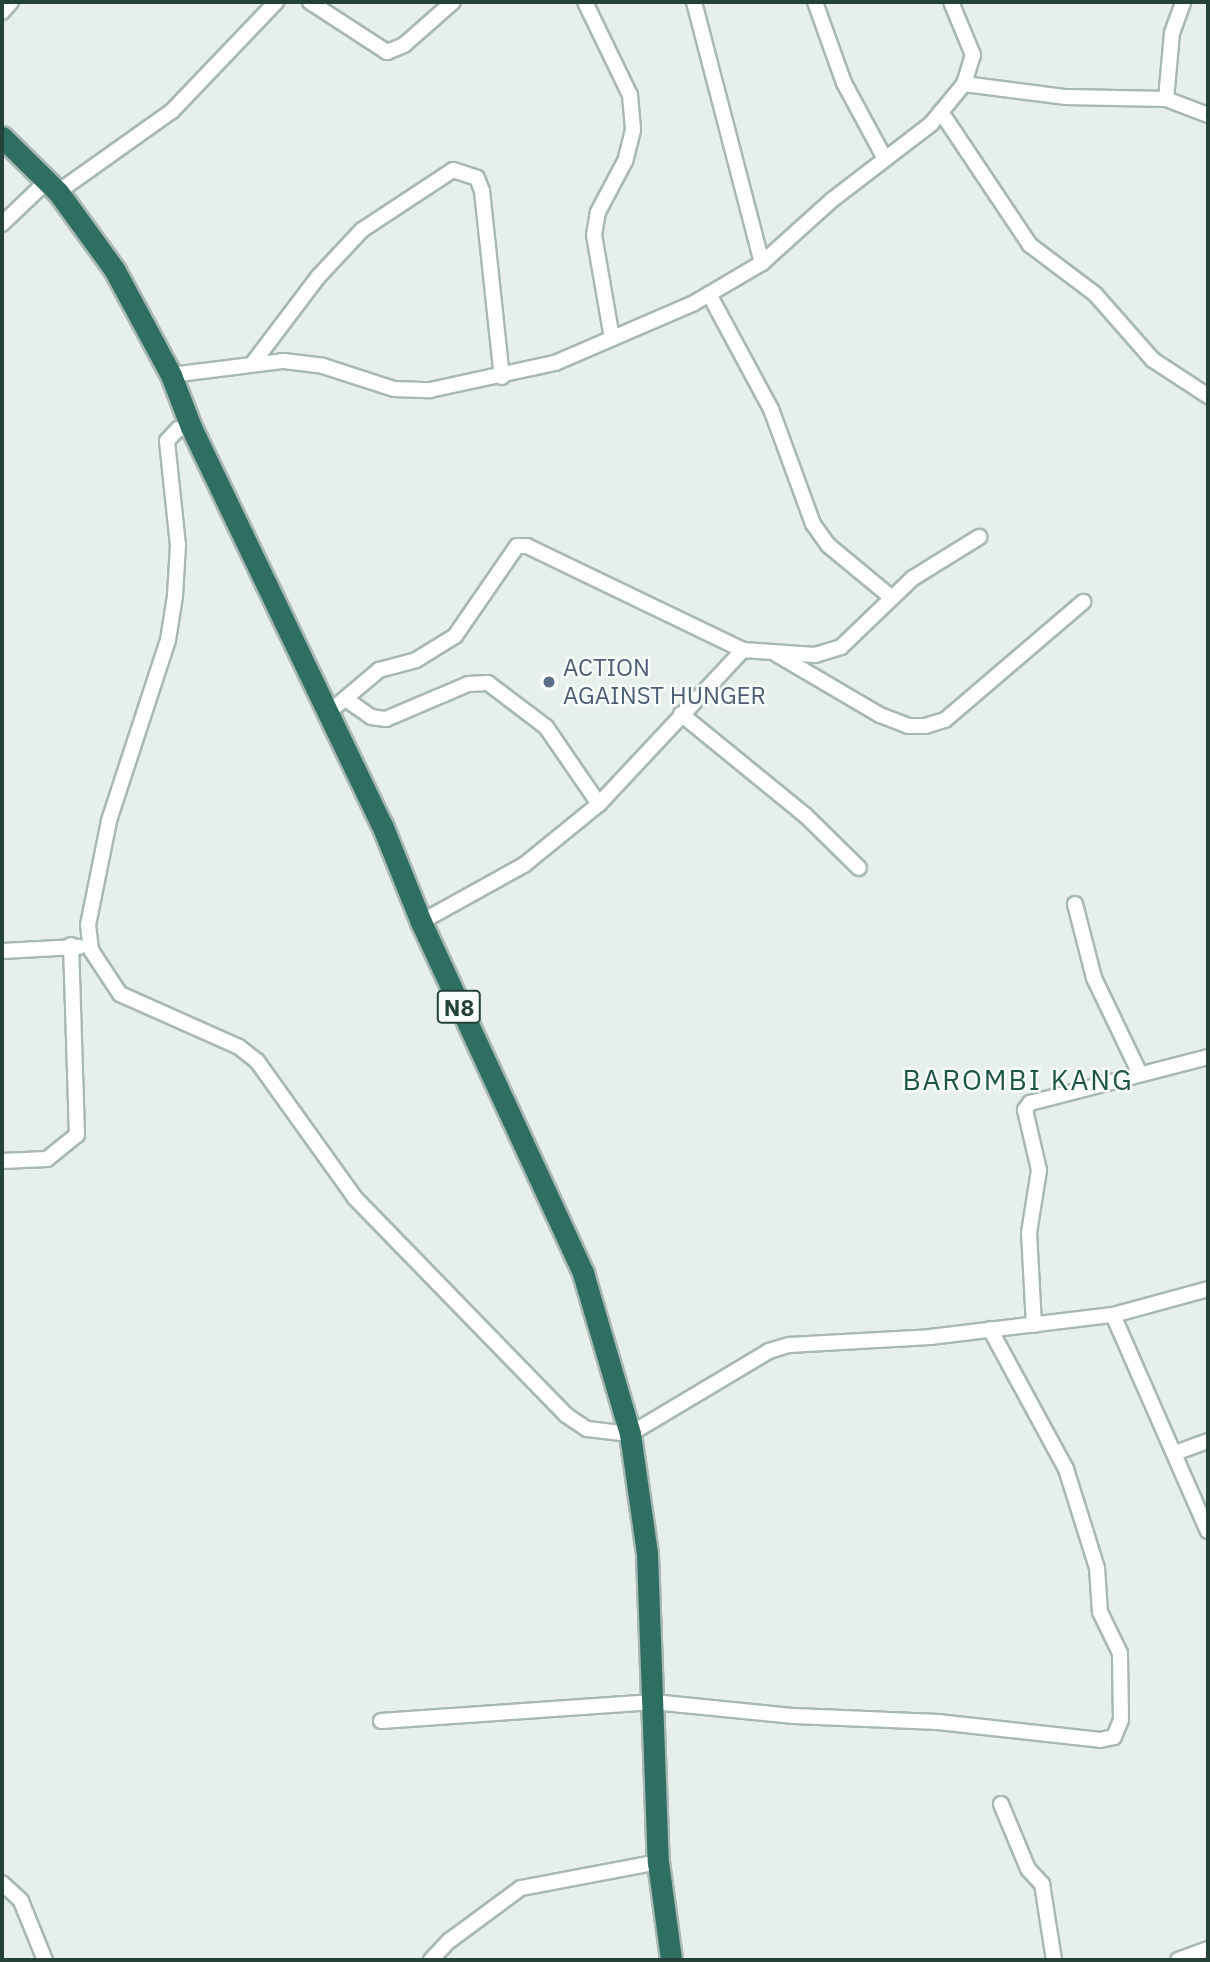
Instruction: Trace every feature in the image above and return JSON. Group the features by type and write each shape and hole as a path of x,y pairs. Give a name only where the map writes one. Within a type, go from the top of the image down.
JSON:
{"highway":[{"name":"N8","path":"2,136 52,187 114,269 171,375 191,427 382,825 421,922 583,1273 630,1434 647,1553 658,1861 671,1960"}],"street":[{"path":"2,12 11,2"},
{"path":"2,224 52,187 172,111 276,2"},
{"path":"310,2 387,52 404,45 453,2"},
{"path":"585,2 630,95 633,130 625,161 598,212 594,235 612,338"},
{"path":"694,2 762,263"},
{"path":"815,2 844,83 884,157"},
{"path":"171,375 253,363 323,366 394,389 430,390 502,377 555,363 709,295 762,263 884,157 941,112 964,84 973,55 951,2"},
{"path":"1166,99 1172,33 1183,2"},
{"path":"964,84 1066,97 1166,99 1208,115"},
{"path":"941,112 1030,245 1095,294 1153,360 1208,396"},
{"path":"253,363 317,277 362,230 453,170 477,178 482,191 502,377"},
{"path":"709,295 771,409 813,524 828,545 892,598"},
{"path":"191,427 178,429 167,442 178,545 172,618 109,821 88,925 90,950 120,994 239,1048 257,1061 355,1198 547,1396 587,1429 630,1434 769,1351 789,1345 1034,1325 1113,1315 1208,1289"},
{"path":"328,713 348,699 379,670 416,660 455,636 517,546 539,552 743,650 815,655 841,647 913,578 979,537"},
{"path":"775,654 880,715 908,726 925,726 955,712 1083,602"},
{"path":"421,922 524,865 599,804 743,650"},
{"path":"348,699 370,717 386,719 468,684 488,683 546,727 599,804"},
{"path":"681,714 806,816 859,869"},
{"path":"1075,904 1094,978 1140,1074"},
{"path":"2,951 71,945 90,950"},
{"path":"2,1161 47,1159 61,1152 77,1135 71,945"},
{"path":"1034,1325 1029,1233 1039,1170 1025,1110 1030,1103 1208,1057"},
{"path":"1113,1315 1208,1531"},
{"path":"381,1721 653,1702 794,1716 938,1723 1100,1740 1119,1731 1120,1653 1100,1612 1097,1568 1066,1469 990,1329"},
{"path":"1175,1453 1208,1441"},
{"path":"1001,1804 1028,1869 1042,1884 1054,1960"},
{"path":"431,1960 449,1941 522,1888 658,1861"},
{"path":"2,1883 21,1902 45,1960"},
{"path":"1178,1960 1208,1949"}],"place":[{"name":"ACTION AGAINST HUNGER","path":"549,682"}],"district":[{"name":"BAROMBI KANG","path":"1018,1080"}]}
